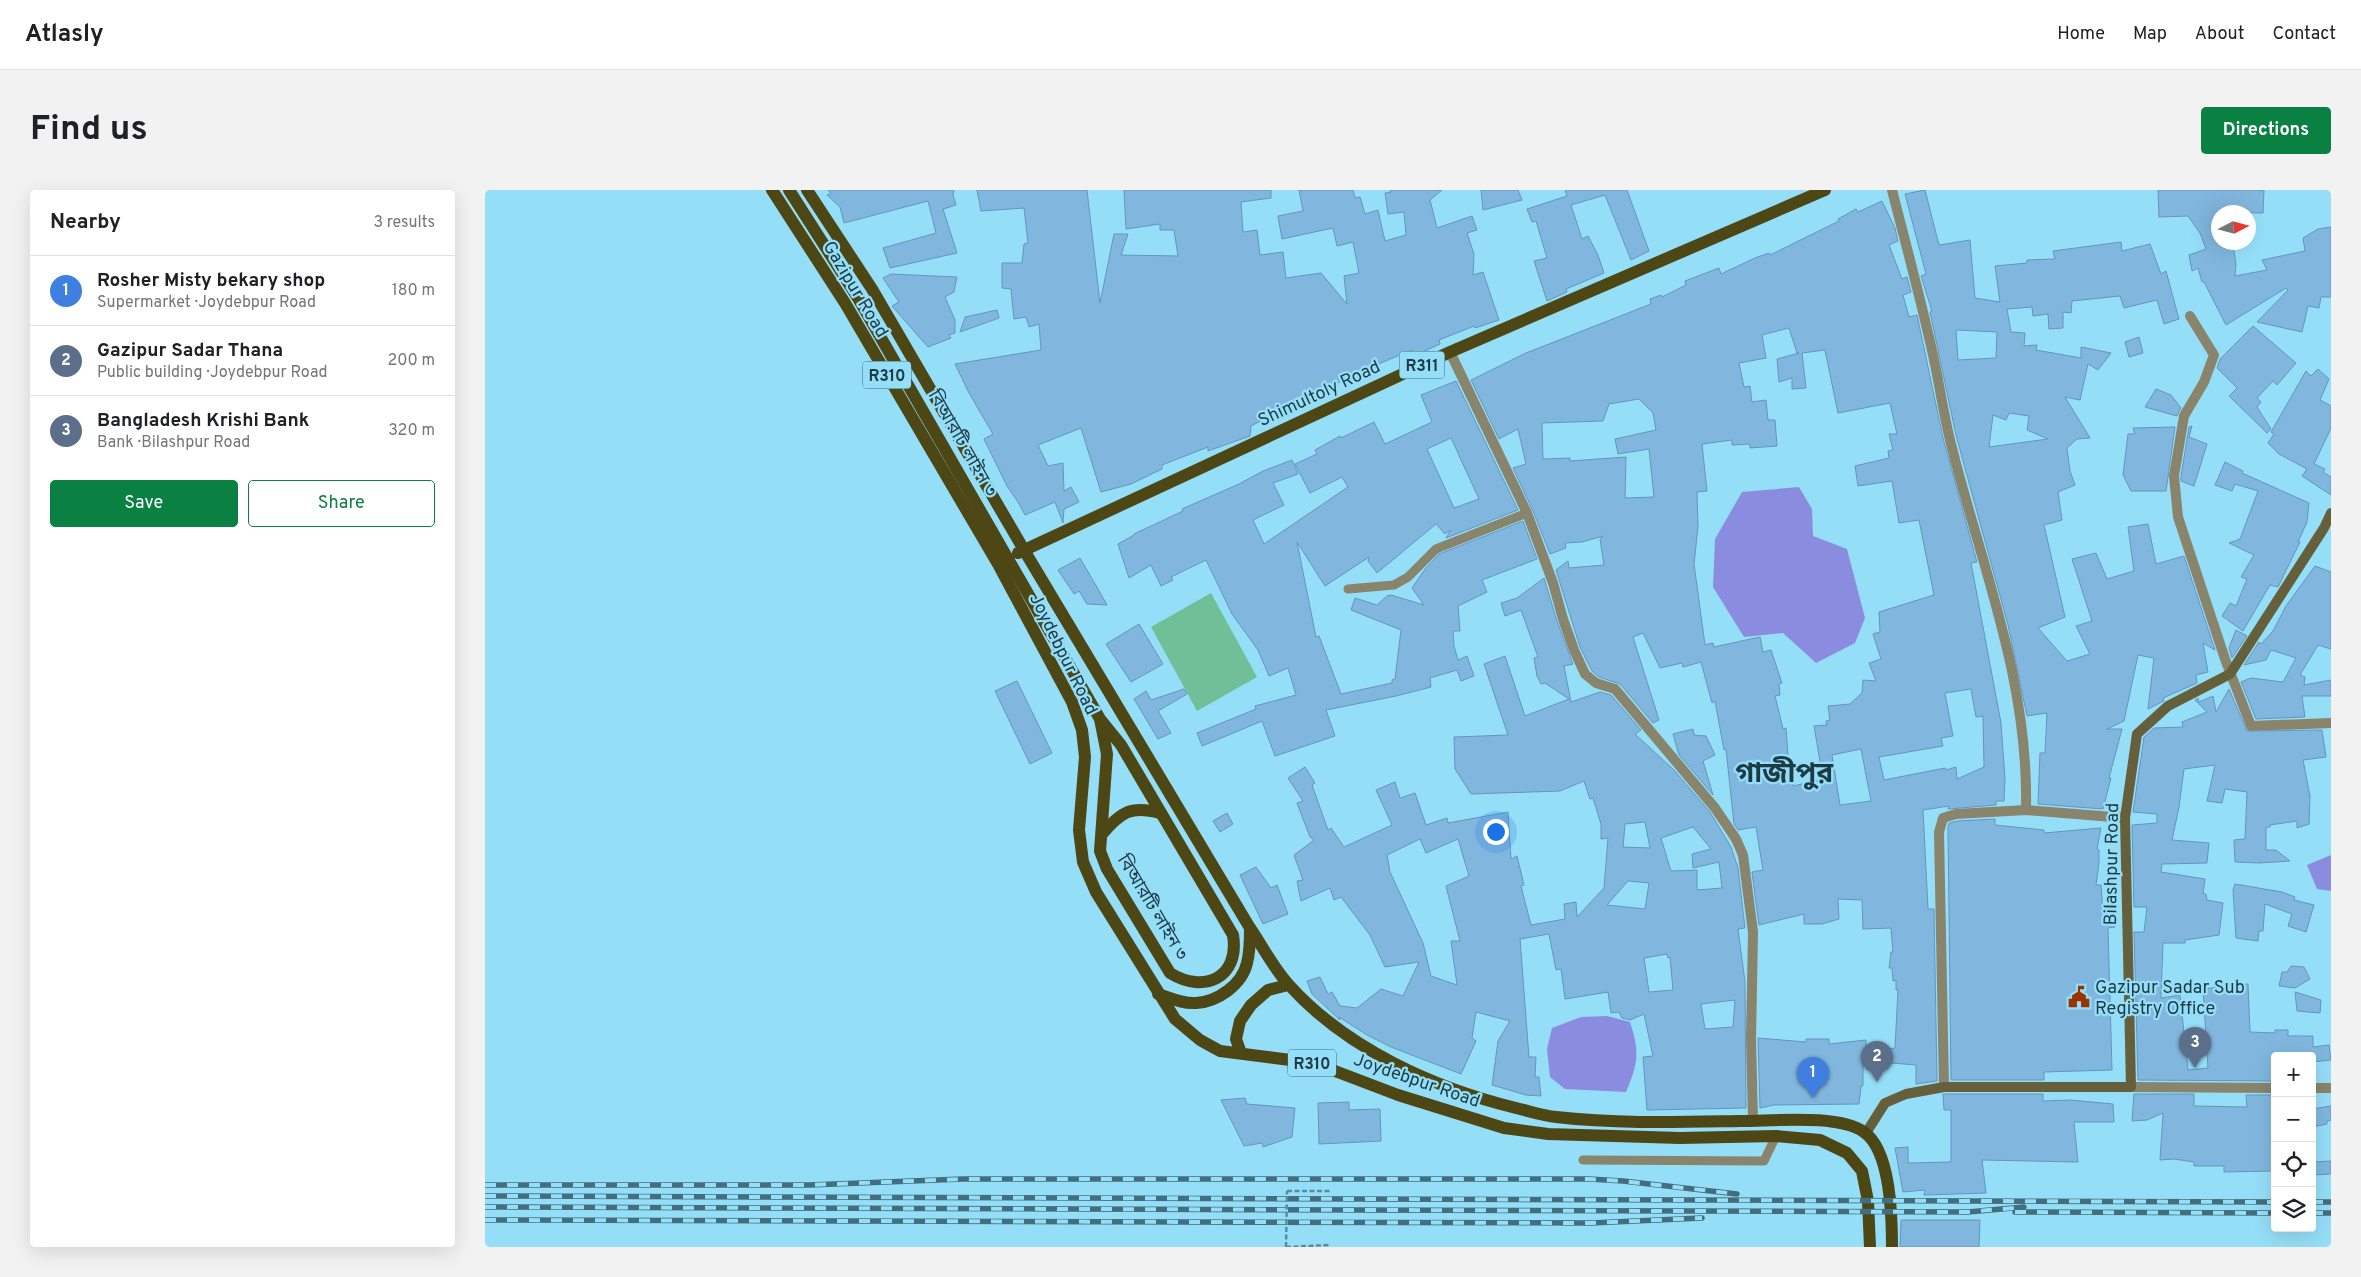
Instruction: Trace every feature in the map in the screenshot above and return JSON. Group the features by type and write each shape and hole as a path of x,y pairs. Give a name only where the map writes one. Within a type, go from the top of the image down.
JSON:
{"main road":[{"name":"Gazipur Road","path":"772,190 845,303 1004,560"},
{"name":"বিআরটি লাইন ৩","path":"789,190 859,298 1004,560 1100,719 1121,746 1233,936 1235,950 1231,966 1218,978 1201,982 1182,981 1170,973 1107,869 1101,851 1107,754 1100,719"},
{"name":"Gazipur Road","path":"807,190 872,289 1024,550"},
{"name":"Shimultoly Road","path":"1004,560 1451,352 1825,190"},
{"name":"Bilashpur Road","path":"2131,1087 2125,818 2137,734 2168,706 2230,674 2324,528 2331,513"},
{"name":"Joydebpur Road","path":"1024,550 1250,928 1288,984 1333,1025 1397,1066 1482,1100 1554,1117 1646,1122 1830,1122 1848,1124 1866,1133"},
{"name":"Joydebpur Road","path":"1004,560 1072,702 1082,730 1085,757 1079,830 1083,862 1096,892 1158,994 1175,1019 1200,1040 1220,1051 1314,1063 1398,1095 1504,1128 1547,1134 1680,1138 1776,1136 1820,1140 1847,1153 1861,1171 1868,1201 1870,1247"},
{"path":"1101,834 1111,823 1130,810 1145,809 1160,813"},
{"path":"1158,994 1182,1002 1196,1003 1214,999 1229,990 1241,977 1247,964 1250,928"},
{"path":"1241,1053 1236,1039 1240,1021 1251,1005 1268,990 1288,984"},
{"path":"1892,1247 1891,1200 1887,1178 1877,1148 1866,1133 1885,1103 1906,1094 1944,1087 2131,1087"}],"street":[{"path":"1892,190 1933,354 1951,447 2008,648 2021,715 2027,768 2026,810"},
{"path":"2190,316 2214,355 2204,382 2184,416 2174,476 2178,516 2230,674 2251,726 2331,723"},
{"path":"1451,352 1527,513 1553,583 1571,642 1585,674 1596,683 1615,689 1715,808 1736,839 1743,855 1753,932 1751,1040 1753,1121"},
{"path":"1944,1087 1939,832 1943,818 1956,814 2026,810 2125,818"},
{"path":"2131,1087 2271,1088"},
{"path":"2316,1088 2331,1088"}],"lane":[{"path":"1348,588 1394,585 1408,577 1436,549 1527,513"},
{"path":"1583,1160 1765,1161 1776,1136"}],"path":[{"path":"1329,1245 1286,1247 1287,1191 1330,1191"}],"green space":[{"path":"1211,593 1257,677 1197,711 1151,627"}],"water":[{"path":"1799,487 1812,509 1813,536 1847,549 1865,618 1855,643 1816,663 1783,633 1744,637 1713,587 1715,539 1742,492"},
{"path":"2331,855 2331,891 2317,889 2307,865"},
{"path":"1607,1016 1630,1022 1633,1033 1636,1058 1626,1092 1565,1089 1550,1077 1547,1049 1552,1028 1581,1017"}],"building":[{"path":"828,190 954,190 953,195 956,205 943,209 957,253 890,268 883,248 936,233 928,201 844,223 840,207 827,195 831,194"},
{"path":"977,190 1087,190 1100,303 1114,234 1128,234 1121,255 1178,256 1174,230 1160,230 1160,224 1126,229 1124,190 1271,190 1271,198 1241,202 1243,232 1257,230 1260,255 1283,252 1286,278 1321,273 1347,304 1344,276 1359,273 1353,242 1337,246 1333,228 1282,239 1278,216 1303,211 1299,190 1353,190 1355,198 1360,197 1365,214 1378,210 1385,241 1406,235 1404,212 1388,214 1385,193 1391,192 1390,190 1442,190 1430,200 1437,228 1472,216 1477,230 1467,233 1474,254 1473,275 1483,272 1499,320 1475,328 1474,326 1439,340 1440,344 1414,356 1412,350 1352,375 1353,377 1321,389 1251,426 1250,436 1208,451 1208,447 1162,465 1162,469 1131,484 1101,492 1081,428 1038,445 1048,466 1063,463 1064,491 1071,487 1079,502 1064,509 1063,523 1055,502 1025,515 1007,486 984,439 993,434 969,393 955,364 1041,350 1039,324 1029,327 1026,317 1014,319 1011,289 1002,288 1002,263 1022,263 1024,244 1028,243 1024,208 981,211"},
{"path":"1481,190 1518,190 1522,200 1483,210"},
{"path":"1565,190 1627,190 1649,251 1631,260 1605,195 1571,205 1582,239 1588,236 1598,255 1604,273 1566,289 1567,292 1547,301 1534,261 1547,258 1536,221 1532,222 1527,209 1567,196"},
{"path":"1925,190 1939,245 1970,240 1975,298 2000,302 1995,266 2027,263 2027,260 2055,259 2053,251 2121,242 2122,251 2150,244 2161,274 2166,271 2179,319 2164,324 2157,300 2124,308 2120,296 2072,301 2071,313 2063,312 2063,328 2049,329 2048,314 2033,316 2032,307 2007,309 2011,332 2025,333 2024,346 2037,345 2036,350 2081,358 2081,347 2111,353 2098,370 2088,364 2080,400 2065,397 2090,438 2077,439 2067,448 2070,471 2075,485 2058,492 2062,520 2044,525 2065,617 2038,628 2067,661 2090,654 2076,626 2092,621 2072,559 2096,553 2107,579 2134,571 2128,527 2148,524 2156,564 2184,556 2215,650 2203,643 2208,672 2196,675 2197,683 2163,698 2164,701 2148,709 2154,658 2138,655 2124,721 2107,729 2122,729 2103,809 2038,804 2040,753 2045,753 2047,713 2027,716 2008,625 1956,435 1930,312 1932,311 1921,276 1926,274 1905,194","holes":["1956,330 1997,332 1996,358 1958,360","2009,413 2029,416 2027,430 2048,439 1989,447 1993,415 2006,420"]},
{"path":"2158,190 2264,190 2263,213 2256,213 2256,205 2211,205 2211,250 2234,250 2236,264 2235,276 2267,270 2262,260 2305,251 2303,238 2318,229 2331,227 2331,297 2321,297 2319,308 2308,306 2302,332 2257,322 2288,290 2286,288 2226,325 2204,282 2202,282 2198,268 2192,271 2189,255 2206,249 2200,233 2188,216 2159,217"},
{"path":"1882,201 1895,228 1898,241 1889,245 1902,279 1907,277 1911,292 1903,295 1909,317 1917,315 1943,438 1977,562 1971,563 2001,723 2005,779 2004,801 1996,801 1996,805 1948,809 1949,806 1923,810 1928,909 1934,909 1937,1081 1916,1084 1916,1065 1866,1061 1866,1064 1863,1064 1863,1086 1861,1086 1859,1104 1774,1105 1760,1108 1758,1038 1806,1042 1806,1039 1829,1039 1829,1044 1866,1040 1866,1053 1895,1048 1898,990 1896,990 1896,980 1893,981 1892,968 1889,968 1891,952 1893,952 1891,928 1863,929 1862,900 1838,899 1839,919 1822,924 1804,924 1804,914 1759,925 1752,872 1763,870 1756,827 1738,830 1734,824 1726,749 1724,750 1715,701 1712,703 1701,662 1683,667 1682,663 1660,668 1643,633 1633,637 1659,720 1653,723 1620,684 1599,677 1592,671 1580,647 1556,570 1568,561 1569,568 1604,565 1600,539 1603,536 1582,542 1565,543 1566,548 1550,554 1513,468 1526,464 1518,429 1499,439 1471,380 1526,353 1651,304 1650,299 1661,295 1662,297 1686,285 1685,281 1719,268 1721,274 1755,258 1769,253 1770,255 1839,221 1838,219 1856,209 1858,212","holes":["1789,328 1797,353 1799,353 1777,359 1779,382 1792,378 1792,389 1806,388 1802,353 1825,350 1838,413 1890,403 1897,434 1889,434 1893,450 1888,451 1889,458 1855,466 1858,486 1892,481 1899,523 1919,520 1934,595 1879,612 1880,632 1873,634 1881,659 1869,663 1876,681 1863,680 1862,693 1850,704 1828,706 1830,720 1826,721 1827,725 1814,726 1823,779 1793,786 1793,781 1790,782 1786,728 1783,729 1775,696 1780,695 1779,684 1782,683 1771,650 1763,652 1760,637 1714,647 1713,643 1705,645 1694,564 1698,527 1697,492 1707,491 1702,444 1732,440 1732,445 1750,444 1750,448 1777,446 1775,420 1768,420 1766,400 1752,402 1750,386 1744,387 1739,363 1766,358 1762,335","1639,399 1653,413 1656,430 1615,439 1618,454 1649,449 1654,497 1625,498 1626,457 1570,461 1570,458 1543,459 1542,423 1603,421 1609,404","1971,689 1976,717 1983,716 1984,767 1957,779 1956,767 1884,780 1879,757 1943,746 1941,738 1953,736 1945,693","1861,749 1871,801 1840,805 1832,755"]},
{"path":"891,274 957,277 954,292 945,297 955,320 955,333 949,335 951,338 928,347 892,306 899,302 883,278"},
{"path":"997,310 999,318 960,332 965,317"},
{"path":"2253,326 2296,363 2277,385 2273,381 2257,398 2261,402 2257,407 2271,429 2267,433 2229,396 2237,388 2217,368 2220,359"},
{"path":"2139,337 2143,353 2129,357 2125,342"},
{"path":"2318,369 2329,379 2320,400 2331,406 2331,428 2314,464 2325,469 2323,472 2331,477 2331,495 2302,476 2307,469 2279,454 2268,443 2274,434 2271,432 2306,371 2311,376"},
{"path":"1456,381 1518,510 1446,538 1451,530 1445,534 1436,524 1377,573 1368,561 1369,557 1325,586 1297,542 1316,637 1319,636 1341,694 1392,683 1392,680 1395,679 1401,630 1351,610 1355,598 1377,605 1387,596 1391,595 1424,605 1412,588 1425,569 1439,554 1523,521 1537,559 1482,580 1487,592 1458,606 1460,631 1453,631 1454,646 1458,660 1467,656 1474,676 1461,681 1457,670 1430,678 1431,687 1326,710 1335,736 1275,756 1262,721 1202,746 1197,733 1256,709 1255,706 1296,695 1288,668 1269,676 1258,650 1232,614 1206,560 1171,577 1173,580 1161,586 1151,565 1129,578 1118,544 1134,534 1183,511 1182,509 1239,484 1263,471 1292,460 1298,474 1273,483 1284,505 1253,520 1264,544 1348,487 1342,477 1310,493 1295,464 1317,454 1315,450 1340,436 1341,438 1374,422 1385,444 1432,422 1421,395","holes":["1451,438 1479,499 1454,508 1427,449"]},
{"path":"2156,389 2171,395 2181,408 2177,416 2145,407"},
{"path":"2192,426 2189,437 2207,444 2194,486 2181,481 2189,427"},
{"path":"2175,427 2166,491 2131,491 2123,475 2128,434 2135,434 2133,428"},
{"path":"2225,462 2243,471 2242,473 2309,503 2307,522 2298,542 2300,542 2278,587 2270,585 2243,631 2222,616 2230,603 2236,606 2247,579 2241,577 2254,555 2229,543 2240,539 2258,491 2235,484 2232,491 2215,485"},
{"path":"1080,558 1107,605 1087,604 1079,591 1074,594 1058,570"},
{"path":"2315,566 2331,572 2331,649 2318,645 2300,675 2305,677 2304,685 2331,680 2331,696 2302,696 2305,717 2256,719 2241,682 2251,678 2283,682 2296,658 2271,650 2266,660 2244,665 2259,642 2261,644 2273,631 2286,606"},
{"path":"1544,578 1573,664 1564,666 1571,702 1600,692 1611,695 1641,730 1635,734 1674,770 1710,812 1731,847 1738,868 1745,928 1738,929 1745,982 1746,1108 1647,1110 1643,1057 1653,1056 1644,1014 1630,1020 1622,1018 1619,1012 1611,1013 1608,992 1565,999 1561,969 1556,970 1549,934 1520,939 1529,1057 1536,1057 1535,1077 1539,1077 1541,1096 1526,1095 1492,1085 1498,1041 1510,1021 1476,1012 1472,1038 1476,1041 1461,1074 1391,1047 1367,1035 1339,1017 1340,1020 1312,994 1307,981 1320,977 1328,994 1332,992 1340,1006 1357,1008 1381,989 1403,996 1419,962 1385,967 1370,935 1341,897 1334,900 1330,888 1301,901 1297,881 1303,880 1294,855 1314,840 1310,837 1297,803 1303,801 1288,778 1305,767 1315,783 1312,785 1328,830 1331,828 1344,847 1392,825 1376,790 1395,782 1400,798 1415,793 1426,825 1447,818 1448,823 1508,812 1511,859 1517,856 1524,885 1521,886 1531,925 1565,919 1564,904 1576,902 1577,917 1604,888 1608,838 1601,839 1601,824 1593,798 1590,799 1584,781 1560,791 1471,794 1455,769 1454,737 1508,735 1484,664 1505,656 1525,716 1569,699 1545,683 1541,684 1537,676 1534,658 1538,657 1521,610 1505,616 1501,603 1517,598","holes":["1645,822 1650,848 1623,847 1625,824","1693,827 1711,849 1692,854 1693,868 1719,862 1722,888 1697,890 1697,870 1671,871 1661,838","1420,839 1426,853 1458,839 1469,876 1446,886 1460,941 1451,941 1457,985 1431,976 1423,943 1390,872 1387,855","1628,881 1649,883 1645,909 1607,905","1667,954 1668,958 1670,957 1673,990 1649,992 1644,958","1735,1000 1733,1027 1705,1029 1701,1004"]},
{"path":"1139,624 1163,664 1131,682 1106,644"},
{"path":"2236,630 2247,636 2232,658 2229,648"},
{"path":"1017,681 1052,753 1030,764 995,691"},
{"path":"1184,689 1187,694 1158,711 1171,733 1158,739 1134,699 1146,691 1151,700"},
{"path":"2229,689 2247,731 2322,730 2326,757 2303,760 2310,796 2309,824 2297,828 2297,821 2266,827 2266,850 2276,850 2290,861 2235,862 2234,840 2245,839 2247,792 2225,789 2222,803 2207,801 2215,765 2184,769 2172,840 2209,843 2207,863 2162,864 2161,872 2205,879 2203,894 2206,894 2207,900 2223,903 2219,935 2185,940 2185,943 2163,943 2161,998 2180,995 2188,1070 2208,1068 2203,989 2248,984 2250,1032 2275,1033 2275,1030 2288,1030 2288,1036 2313,1036 2313,1047 2329,1045 2331,1060 2316,1062 2316,1052 2271,1052 2271,1081 2138,1080 2134,932 2144,932 2147,907 2134,907 2132,825 2157,823 2157,814 2133,812 2144,737 2154,728 2183,727 2182,722 2207,712 2195,700 2198,698 2199,702 2213,696 2216,712"},
{"path":"1693,729 1694,735 1706,736 1715,755 1703,761 1713,795 1679,755 1673,734"},
{"path":"1227,813 1233,824 1220,832 1213,821"},
{"path":"1995,819 1995,825 2044,830 2044,833 2101,828 2097,849 2099,850 2099,863 2096,885 2101,885 2103,913 2113,912 2115,927 2108,928 2112,1070 2044,1072 2044,1080 1951,1080 1948,827 1949,823 1957,821"},
{"path":"1256,867 1271,888 1277,885 1288,914 1263,924 1240,875"},
{"path":"2235,884 2282,892 2295,897 2294,900 2314,905 2306,932 2288,926 2292,914 2265,904 2263,931 2259,931 2258,941 2236,938 2233,890"},
{"path":"2291,966 2304,967 2310,979 2295,988 2279,986 2282,972 2287,972"},
{"path":"2295,992 2321,1000 2320,1013 2297,1011"},
{"path":"1943,1094 2043,1094 2043,1101 2071,1100 2113,1104 2114,1122 2074,1122 2078,1162 1982,1160 1986,1193 1924,1195 1925,1190 1903,1192 1895,1148 1908,1147 1908,1163 1951,1162 1951,1110 1944,1110"},
{"path":"2134,1094 2194,1094 2194,1106 2247,1107 2246,1095 2271,1095 2271,1171 2224,1172 2224,1166 2194,1166 2194,1162 2174,1159 2160,1160 2163,1113 2147,1120 2132,1121"},
{"path":"1245,1098 1247,1104 1295,1108 1292,1137 1263,1147 1262,1143 1244,1146 1221,1100"},
{"path":"1349,1102 1349,1110 1380,1109 1381,1141 1319,1144 1318,1103"},
{"path":"2331,1106 2331,1120 2327,1121 2327,1124 2316,1126 2316,1108"},
{"path":"2331,1161 2331,1174 2316,1175 2316,1162"},
{"path":"1901,1220 1980,1220 1979,1247 1900,1247"}],"railway":[{"path":"485,1185 809,1185 963,1179 1589,1179 1737,1194"},
{"path":"485,1196 2271,1202"},
{"path":"2316,1202 2331,1202"},
{"path":"485,1207 1968,1212 2024,1207"},
{"path":"2015,1212 2271,1213"},
{"path":"2316,1213 2331,1213"},
{"path":"485,1220 1591,1223 1702,1218"}],"place":[{"name":"Gazipur Sadar Sub Registry Office","path":"2079,997"},
{"name":"Bangladesh Krishi Bank","path":"2195,1068"},
{"name":"Gazipur Sadar Thana","path":"1877,1082"},
{"name":"Rosher Misty bekary shop","path":"1813,1098"}],"district":[{"name":"গাজীপুর","path":"1784,772"}]}
